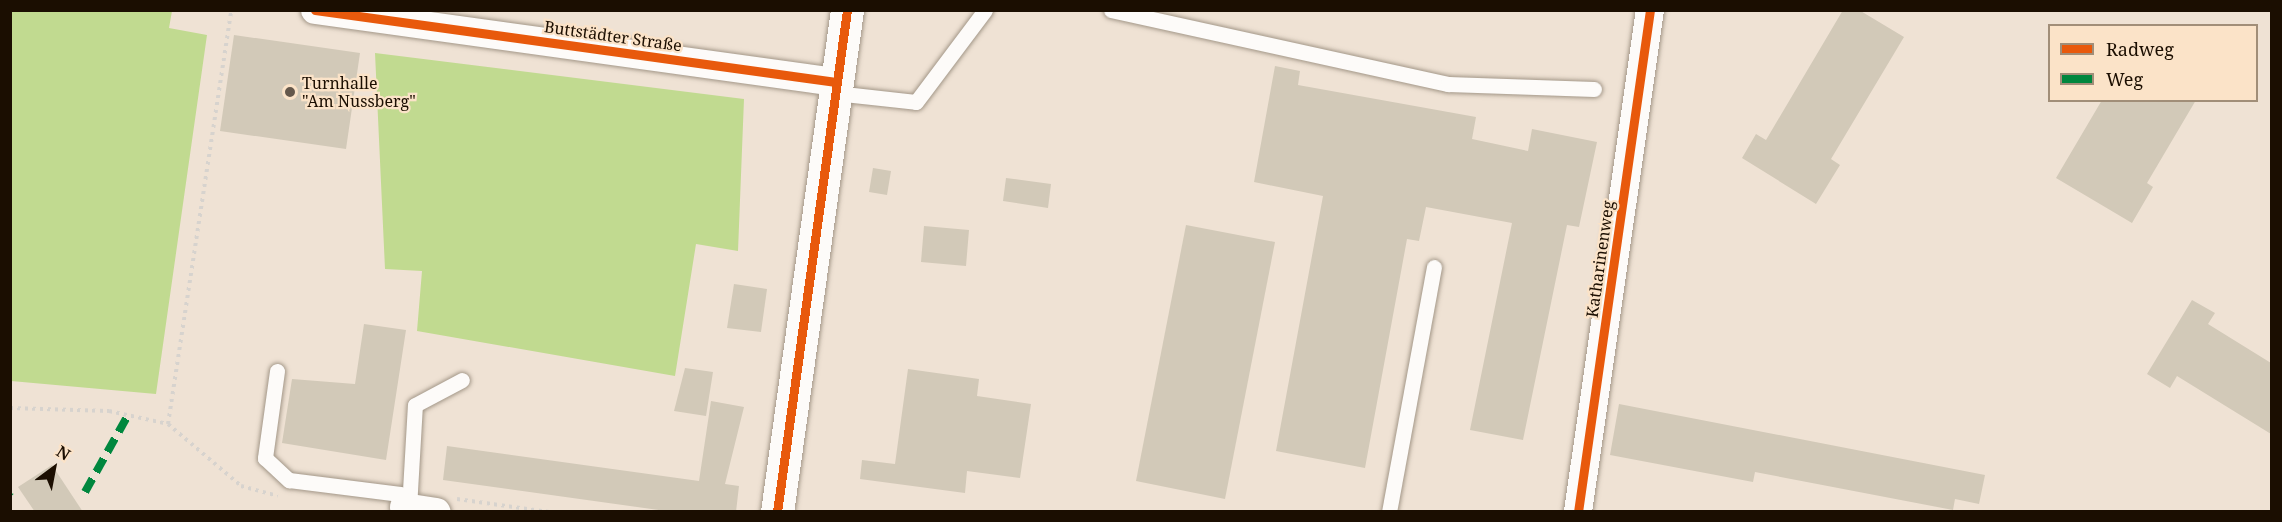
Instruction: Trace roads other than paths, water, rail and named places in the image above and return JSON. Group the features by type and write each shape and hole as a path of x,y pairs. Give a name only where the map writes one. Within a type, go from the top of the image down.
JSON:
{"street":[{"name":"Buttstädter Straße","path":"315,10 836,87"},
{"path":"777,512 847,10"},
{"name":"Katharinenweg","path":"1578,512 1650,10"}],"lane":[{"path":"836,87 916,102 985,10"},
{"path":"1112,10 1448,84 1594,89"},
{"path":"1389,512 1434,267"},
{"path":"277,371 265,458 289,480 400,494 420,507"},
{"path":"420,507 415,405 462,380"}],"place":[{"name":"Turnhalle \"Am Nussberg\"","path":"290,92"}]}
